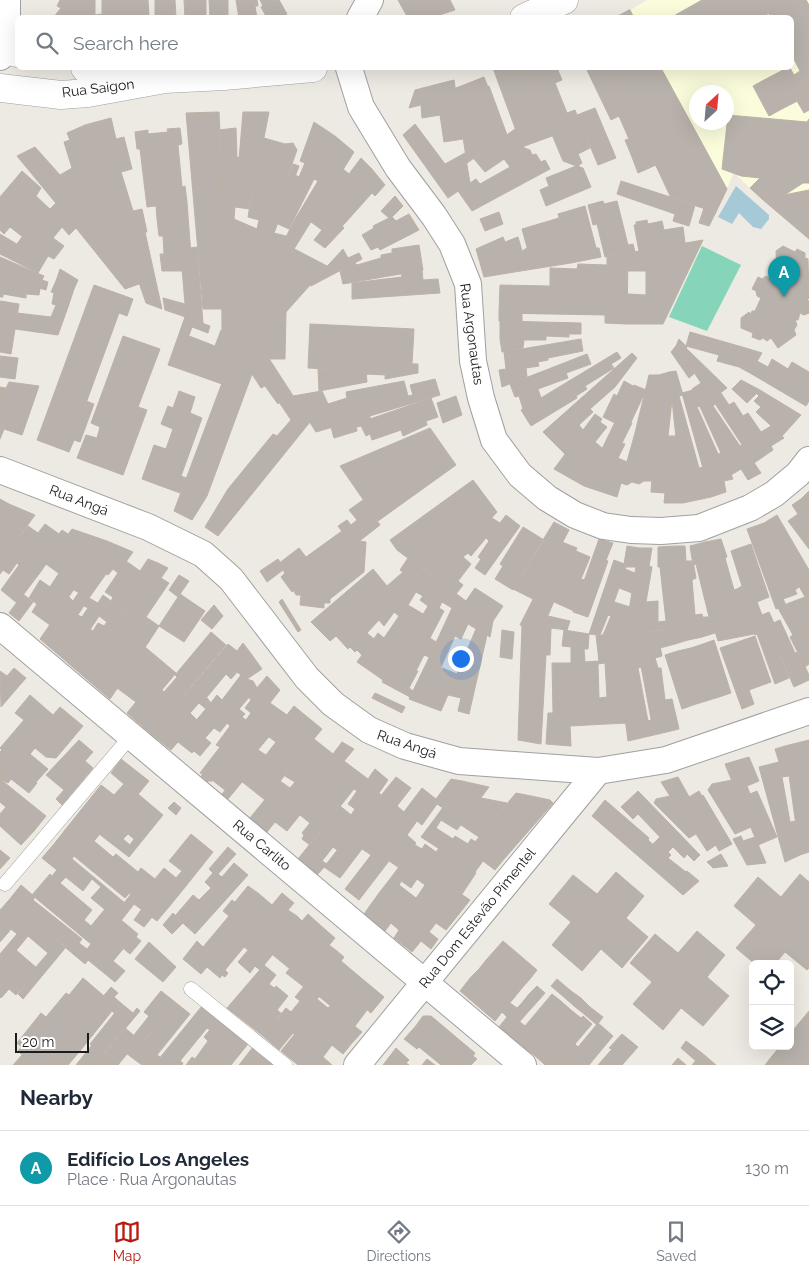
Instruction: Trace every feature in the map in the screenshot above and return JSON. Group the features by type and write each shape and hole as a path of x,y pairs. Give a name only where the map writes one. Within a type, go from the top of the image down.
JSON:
{"street":[{"path":"5,52 7,0"},
{"path":"362,15 370,0"},
{"path":"531,15 564,0"},
{"name":"Rua Saigon","path":"100,70 165,79"},
{"name":"Rua Saigon","path":"0,88 62,94 88,92 165,79 291,70"},
{"name":"Rua Argonautas","path":"350,70 361,107 398,168 434,216 452,244 468,284 473,361 494,440 520,475 547,498 575,515 603,526 631,530 662,531 699,528 750,508 774,494 798,474 809,460"},
{"name":"Rua Angá","path":"0,470 148,527 203,554 231,579 307,678 333,704 369,730 405,746 460,761 598,771 666,760 809,711"},
{"name":"Rua Carlito","path":"0,626 523,1065"},
{"name":"Rua Dom Estevão Pímentel","path":"357,1065 598,771"}],"lane":[{"path":"5,884 131,736"},
{"path":"191,989 285,1065"}],"shaded area":[{"path":"647,0 809,0 809,190 762,199 735,174 733,174 727,189 695,130 734,130 734,85 689,85 689,119 662,70 794,70 794,15 632,15 630,10"}],"green space":[{"path":"702,246 741,265 707,331 669,317"}],"water":[{"path":"736,186 769,215 769,219 761,229 753,227 739,213 732,224 718,217"}],"building":[{"path":"60,0 83,0 77,15 55,15 61,8 57,6"},
{"path":"83,0 95,0 95,15 77,15"},
{"path":"102,0 125,0 125,15 95,15 102,14"},
{"path":"125,0 148,0 149,15 125,15"},
{"path":"155,0 175,0 176,15 155,15"},
{"path":"184,0 206,0 206,15 185,15"},
{"path":"209,0 228,0 228,15 210,15"},
{"path":"236,0 257,0 258,6 255,6 256,15 238,15"},
{"path":"260,0 279,0 287,14 265,15 261,7 263,6"},
{"path":"398,0 450,0 455,10 439,15 406,15"},
{"path":"702,0 762,0 769,13 766,15 675,15"},
{"path":"762,0 806,0 809,5 809,86 807,83 800,87 805,97 780,110 764,80 783,70 791,70 794,75 800,71 794,59 794,15 770,15"},
{"path":"630,10 632,15 620,15"},
{"path":"494,70 525,70 552,136 522,147"},
{"path":"525,70 558,70 562,80 555,83 567,113 575,110 590,148 578,154 582,163 579,167 563,161"},
{"path":"587,70 609,70 629,111 611,120"},
{"path":"609,70 662,70 689,119 689,130 695,130 727,189 716,212 712,211 683,156 657,168"},
{"path":"484,77 488,87 457,99 456,88"},
{"path":"454,80 463,139 444,142 440,115 422,118 421,105 409,108 415,90"},
{"path":"764,80 780,110 769,116 753,86"},
{"path":"807,83 809,86 809,110 804,113 797,101 805,97 800,87"},
{"path":"489,86 507,135 467,163 457,99"},
{"path":"595,108 616,158 598,165 577,115"},
{"path":"629,111 648,150 632,157 625,140 629,139 619,116"},
{"path":"219,112 224,218 221,218 222,309 203,309 186,113"},
{"path":"243,112 269,112 250,209 235,207"},
{"path":"734,116 807,122 809,119 809,183 803,183 786,194 762,199 750,188 760,178 741,176 722,169 726,130 734,130"},
{"path":"111,118 116,139 124,137 132,169 121,172 133,211 142,209 147,232 145,232 162,309 146,303 85,125"},
{"path":"314,122 335,136 312,183 299,177 305,163 300,161"},
{"path":"415,124 445,164 465,153 470,183 448,198 403,135"},
{"path":"85,125 139,284 125,289 64,213 85,204 60,175 72,168 64,142 70,140 67,133"},
{"path":"180,128 182,144 178,145 182,187 185,186 187,202 147,207 140,149 137,149 135,132 148,130 148,134 168,132 167,129"},
{"path":"236,128 237,158 239,157 234,219 224,218 219,130"},
{"path":"515,129 522,147 485,172 474,159"},
{"path":"335,136 354,152 294,249 283,243 318,181 314,179"},
{"path":"264,138 285,144 293,143 297,150 275,212 250,205"},
{"path":"35,147 85,204 64,213 17,156"},
{"path":"522,147 530,150 532,155 536,154 541,162 545,160 550,169 472,211 458,191 476,179 480,184 510,167 504,159"},
{"path":"648,150 656,165 638,173 632,157"},
{"path":"683,156 712,211 671,198 657,168"},
{"path":"361,158 371,168 322,230 311,222 343,169 349,174"},
{"path":"293,164 299,166 274,233 257,229 259,220 248,217 250,205 275,212"},
{"path":"576,166 583,168 591,187 546,206 540,190 549,186 546,178"},
{"path":"371,168 385,185 375,196 372,193 337,232 326,225"},
{"path":"22,171 41,188 36,196 53,212 28,241 10,227 4,234 0,230 0,197"},
{"path":"295,175 312,183 289,229 278,224"},
{"path":"621,181 695,205 689,226 673,221 675,214 617,194"},
{"path":"809,190 809,205 794,193"},
{"path":"794,193 809,205 809,239 762,199"},
{"path":"395,196 403,206 392,217 396,221 409,214 419,230 380,250 378,247 371,250 362,235 374,228 373,226 389,218 381,211"},
{"path":"603,201 604,204 617,201 628,245 633,244 635,252 605,257 597,224 593,225 588,205"},
{"path":"187,202 188,216 178,217 178,214 168,215 168,218 157,219 156,206"},
{"path":"56,203 76,228 69,235 62,227 53,238 64,246 54,259 48,256 45,261 17,244 22,237 28,241 53,212 50,209"},
{"path":"585,206 596,248 599,248 601,257 571,263 558,214"},
{"path":"704,208 716,212 709,226 699,223"},
{"path":"499,212 503,224 485,231 480,219"},
{"path":"178,214 178,217 188,216 192,268 182,268 183,271 162,271 160,254 164,254 163,236 159,236 157,219 168,218 168,215"},
{"path":"221,218 234,219 257,229 286,236 283,243 327,266 286,312 285,359 269,359 257,340 222,330"},
{"path":"559,218 571,263 533,269 522,229"},
{"path":"647,220 648,224 662,221 664,230 683,227 685,243 639,251 634,225 636,225 636,222"},
{"path":"326,225 337,232 342,226 344,228 325,248 314,240"},
{"path":"0,234 45,261 38,273 0,254"},
{"path":"503,237 505,242 518,237 522,251 527,248 533,269 484,277 476,249"},
{"path":"703,240 663,324 627,324 628,294 646,295 646,271 628,271 628,253"},
{"path":"419,245 423,270 343,284 340,271 355,263 357,265 381,258 381,255 392,253 392,249"},
{"path":"783,246 795,252 797,249 805,253 805,258 808,259 809,298 807,300 809,301 809,313 804,315 800,313 798,320 795,320 797,325 794,330 796,335 778,348 771,338 767,341 763,338 760,340 752,337 753,333 741,328 741,318 749,312 751,314 752,311 755,311 761,298 752,289 758,277 762,279 766,276 770,279 777,269 776,251"},
{"path":"197,247 203,323 165,310 163,298 185,304 182,268 192,268 190,248"},
{"path":"343,249 348,258 359,253 362,259 311,286 310,285"},
{"path":"628,253 627,324 605,323 605,315 499,313 500,285 550,286 550,268 577,269 578,264 607,265 607,256"},
{"path":"0,257 44,276 42,280 48,282 46,290 0,277"},
{"path":"60,269 78,280 74,289 56,281"},
{"path":"422,270 423,280 438,279 440,293 352,299 352,283 402,277 401,274"},
{"path":"0,277 40,288 39,295 26,294 26,298 3,294 3,297 0,297"},
{"path":"56,281 74,289 71,298 51,292"},
{"path":"94,285 133,299 127,316 119,313 82,414 51,402"},
{"path":"54,293 71,298 68,307 52,304"},
{"path":"0,301 19,304 15,329 0,327"},
{"path":"56,305 68,307 58,335 15,329 17,313 51,317"},
{"path":"499,313 522,313 522,321 499,321"},
{"path":"185,317 210,326 208,333 192,327 177,368 168,365"},
{"path":"500,321 581,323 581,334 569,334 569,337 546,336 546,340 524,340 523,348 502,352"},
{"path":"310,324 414,329 412,364 386,363 386,375 366,374 366,371 308,368"},
{"path":"0,327 15,329 11,354 0,352"},
{"path":"221,330 240,335 222,384 177,368 189,336 215,346"},
{"path":"690,332 749,349 739,367 717,361 719,355 686,346"},
{"path":"240,335 257,340 310,422 218,536 205,527 228,489 273,434 277,436 291,420 279,402 278,404 265,386 261,388 252,374 207,496 192,520 174,511"},
{"path":"123,336 160,349 138,407 147,410 123,475 77,458 86,435 97,438 100,427 91,423"},
{"path":"581,339 583,351 548,358 548,360 538,362 539,366 526,368 527,377 502,387 499,370 506,369 504,352"},
{"path":"679,339 727,388 712,399 676,346"},
{"path":"676,346 695,373 689,378 671,352"},
{"path":"749,349 762,353 750,373 739,367"},
{"path":"617,352 621,358 611,364 614,368 585,386 587,389 576,396 577,398 531,426 521,410"},
{"path":"632,353 637,358 615,387 590,409 593,412 579,425 583,430 565,454 543,432"},
{"path":"587,354 591,364 566,373 568,378 538,389 541,398 523,409 519,396 515,397 510,384"},
{"path":"0,356 18,358 15,379 0,377"},
{"path":"772,359 788,369 792,362 809,372 809,401 806,406 750,373 757,361 768,367"},
{"path":"386,363 418,364 418,373 385,379"},
{"path":"318,369 366,371 367,382 319,391"},
{"path":"676,371 683,395 679,396 699,468 703,467 711,497 683,503 669,372"},
{"path":"669,372 672,400 668,436 676,436 683,503 664,503 665,493 651,492 659,375"},
{"path":"649,375 659,375 652,481 644,481 649,456 646,457 650,435 635,433"},
{"path":"435,379 440,395 333,427 328,404 347,398 346,392 404,381 408,396 413,395 410,385"},
{"path":"741,380 760,390 747,403 732,389"},
{"path":"624,381 633,386 615,423 603,417 614,394 617,396"},
{"path":"9,382 39,386 22,435 4,429 0,439 0,401"},
{"path":"701,383 715,404 713,406 761,473 748,480 741,469 731,475 692,389"},
{"path":"634,385 646,390 631,422 618,416"},
{"path":"0,387 6,388 0,401"},
{"path":"693,390 700,406 697,407 718,454 721,453 733,479 724,481 726,492 711,497 682,393"},
{"path":"760,390 801,415 782,436 756,412 761,407 754,401 759,396 757,394"},
{"path":"179,391 195,397 190,413 202,418 181,476 186,478 180,493 142,479 154,445 166,449 173,429 161,424 168,406 173,408"},
{"path":"322,391 328,404 333,427 316,432 293,396"},
{"path":"721,393 729,405 734,402 743,416 748,413 761,432 771,426 784,438 771,446 773,450 754,463 712,399"},
{"path":"456,396 462,415 443,423 437,403"},
{"path":"431,398 438,417 426,421 427,425 403,436 401,430 372,440 370,434 366,436 361,426 357,427 355,420 370,416 370,419"},
{"path":"86,401 94,404 80,442 74,440 69,452 37,440 51,402 82,414"},
{"path":"595,414 602,419 600,422 607,427 595,442 602,448 584,486 554,469"},
{"path":"618,416 632,423 622,443 625,444 618,458 627,462 617,497 584,486"},
{"path":"355,420 357,431 334,438 331,427"},
{"path":"430,428 456,465 378,521 340,466"},
{"path":"635,433 650,435 646,457 649,456 644,481 639,484 632,482 627,485 621,483"},
{"path":"473,480 497,512 436,579 397,550 390,540"},
{"path":"809,491 809,508 801,499"},
{"path":"0,499 9,504 0,516"},
{"path":"801,499 809,508 809,549 788,521 798,514 792,505"},
{"path":"363,500 380,525 353,546 338,526 347,520 351,525 357,520 349,510"},
{"path":"9,504 35,515 0,563 0,516"},
{"path":"506,515 520,526 485,575 475,568 481,559 478,557 489,541 486,538 471,556 463,549 492,518 500,523"},
{"path":"777,515 809,570 809,582 800,588 764,523"},
{"path":"554,522 569,530 533,599 513,589"},
{"path":"764,523 799,587 795,590 797,594 783,599 786,605 776,609 747,529"},
{"path":"45,524 59,534 62,530 68,534 39,574 10,550 28,526 38,533"},
{"path":"523,527 544,540 513,590 495,579 503,566 500,564"},
{"path":"72,529 107,541 76,586 46,564"},
{"path":"342,531 353,546 292,592 281,577 285,573 278,564 299,548 306,557"},
{"path":"599,539 613,543 588,617 573,612"},
{"path":"721,539 734,590 737,589 747,620 727,623 705,542"},
{"path":"107,541 133,552 118,573 113,569 108,575 106,574 89,598 74,590"},
{"path":"360,541 366,542 364,572 330,599 330,603 324,603 324,608 300,605 301,595 296,595 294,591"},
{"path":"562,542 577,548 543,627 520,625"},
{"path":"705,542 727,623 704,626 703,617 709,617 696,564 693,565 690,546"},
{"path":"751,544 769,597 757,602 762,615 747,620 737,589 742,586 731,551"},
{"path":"627,546 639,548 636,567 626,567 627,565 624,564"},
{"path":"675,546 682,628 658,630 658,622 666,621 660,567 658,567 658,547"},
{"path":"675,546 685,546 686,561 693,561 696,578 692,580 695,615 702,614 704,626 682,628"},
{"path":"639,548 652,548 649,566 652,567 644,612 641,612 639,619 628,617"},
{"path":"463,549 468,553 463,557 471,564 458,581 463,585 456,594 436,579"},
{"path":"10,550 39,574 17,603 1,590 19,565 17,563 9,574 3,570 0,574 0,563"},
{"path":"576,551 590,557 581,579 585,580 574,611 554,602"},
{"path":"408,558 425,570 384,626 379,620 367,633 374,639 362,655 350,647 348,649 336,636 330,641 311,622 373,569 387,586 403,572 400,570"},
{"path":"148,559 158,563 123,614 98,603 103,595 111,601 113,597 105,592 126,561 140,571"},
{"path":"278,559 280,562 278,564 283,570 267,582 260,571"},
{"path":"614,560 627,565 625,569 635,573 632,593 619,588 614,602 630,607 626,635 603,635 611,616 608,615 600,635 589,634"},
{"path":"158,563 168,568 161,578 169,583 146,617 159,626 148,643 121,618"},
{"path":"425,570 442,583 428,606 420,600 423,596 416,592 408,605 423,614 383,680 357,662 378,633 384,638 399,616 394,612"},
{"path":"59,573 76,586 50,625 32,612 37,604 29,598 40,580 50,587"},
{"path":"179,575 189,581 178,597 169,590"},
{"path":"809,582 809,604 800,588"},
{"path":"442,583 458,595 452,608 442,602 439,608 444,611 430,638 436,642 429,657 424,655 416,671 418,671 409,688 413,691 410,697 382,682"},
{"path":"475,588 503,606 493,621 466,601"},
{"path":"79,592 89,598 54,651 40,639 69,597 73,601"},
{"path":"23,594 33,602 19,621 9,613"},
{"path":"180,594 205,611 184,642 159,626"},
{"path":"458,595 493,621 490,637 468,624 461,639 455,636 441,667 427,662"},
{"path":"805,597 809,604 809,640 789,603"},
{"path":"89,598 105,607 68,663 54,651 78,615 82,617 88,608 84,606"},
{"path":"282,599 301,630 298,632 279,602"},
{"path":"658,601 658,630 626,635 628,617 639,619 641,612 644,612 646,602"},
{"path":"789,603 809,640 809,664 805,667 790,637 793,635 778,608"},
{"path":"214,605 223,616 212,629 201,620"},
{"path":"105,607 123,614 82,675 68,663 90,629 93,631 98,623 104,626 107,622 99,616"},
{"path":"769,612 774,623 767,626 762,615"},
{"path":"762,615 789,678 775,684 757,634 755,635 749,619"},
{"path":"548,616 570,621 567,630 543,627"},
{"path":"121,618 135,631 96,687 82,675"},
{"path":"749,619 754,634 718,641 713,625"},
{"path":"780,620 795,653 798,652 809,675 809,680 794,687 767,626"},
{"path":"522,625 551,628 550,655 546,655 541,744 518,740"},
{"path":"713,625 715,633 702,637 699,626"},
{"path":"699,626 702,637 688,640 685,628"},
{"path":"685,628 688,640 675,644 671,629"},
{"path":"476,629 487,635 469,714 458,711 461,698 448,695"},
{"path":"671,629 675,644 660,648 657,631"},
{"path":"502,630 514,632 512,659 500,657"},
{"path":"564,630 589,634 588,649 584,649 585,662 599,661 596,635 614,635 626,723 570,726 571,746 546,744 548,713 553,713 552,663 571,663 571,647 562,646","holes":["605,663 607,697 599,698 598,664"]},
{"path":"135,631 148,643 110,699 96,687"},
{"path":"657,631 662,656 655,658 658,668 661,668 665,700 672,699 679,729 654,735 635,634"},
{"path":"211,632 226,645 151,734 136,721 162,690 164,692 177,677 175,675"},
{"path":"635,634 642,667 638,668 648,721 651,720 654,735 628,741 614,635"},
{"path":"755,636 771,682 749,690 754,704 742,709 720,648"},
{"path":"714,640 731,693 719,697 703,644"},
{"path":"243,643 252,655 231,679 226,674 207,697 195,683 228,644 237,651"},
{"path":"703,644 719,697 706,701 691,648"},
{"path":"145,647 176,673 136,721 127,713 136,702 117,688"},
{"path":"691,648 706,701 693,705 678,651"},
{"path":"678,651 693,705 682,709 665,655"},
{"path":"252,655 262,669 247,679 253,681 257,688 228,722 210,704 217,695 222,700 241,675 237,672"},
{"path":"427,662 457,674 441,711 409,699"},
{"path":"14,668 26,678 1,707 0,671 7,676"},
{"path":"267,676 280,690 270,703 287,715 257,751 227,723 239,709 245,714 242,717 246,720 251,713 245,708 251,700 249,697"},
{"path":"195,683 211,703 206,709 199,703 190,713 197,720 171,750 151,734"},
{"path":"375,693 405,707 402,713 372,698"},
{"path":"30,695 53,715 5,770 0,767 0,752 2,750 0,748 24,720 15,713"},
{"path":"210,704 228,722 220,732 214,728 205,738 211,743 200,756 194,751 192,753 178,742"},
{"path":"294,706 322,729 265,800 236,777 258,750 266,755 276,742 269,737"},
{"path":"60,707 83,726 56,758 46,757 35,748 30,754 48,769 36,782 12,762"},
{"path":"230,726 257,751 225,790 212,780 208,782 201,776 203,774 200,773 220,747 216,745"},
{"path":"314,739 333,754 342,742 354,749 316,795 285,776"},
{"path":"79,740 93,752 85,761 93,768 62,805 56,799 64,790 46,775"},
{"path":"809,740 809,852 800,855 785,746"},
{"path":"785,746 789,776 782,777 790,822 796,821 800,855 785,862 759,767 779,762 775,749"},
{"path":"749,757 759,781 747,786 750,794 757,791 777,837 758,845 725,764"},
{"path":"121,759 149,781 103,837 77,815 101,785 114,795 124,784 111,773"},
{"path":"344,761 364,776 310,845 302,839 304,835 302,833 310,823 300,815"},
{"path":"12,762 37,783 29,793 11,779 8,783 0,779 0,776"},
{"path":"0,767 5,770 0,776"},
{"path":"375,769 388,780 379,793 381,795 360,822 351,815 355,809 348,804 357,791 354,789 364,776 368,779"},
{"path":"236,777 242,782 228,799 222,794"},
{"path":"396,777 411,788 397,806 404,812 385,837 361,820"},
{"path":"678,777 716,845 707,851 696,834 689,838 654,803 656,799 670,796 661,782"},
{"path":"0,779 46,816 34,831 0,802"},
{"path":"451,779 462,781 443,808 437,804 422,825 417,821 407,835 416,843 408,854 385,837 422,788 436,799"},
{"path":"732,780 751,827 735,834 708,790 712,784"},
{"path":"280,781 290,788 295,782 316,795 287,831 275,822 267,832 250,818"},
{"path":"462,781 489,787 457,830 436,817"},
{"path":"638,791 700,855 694,861 687,854 684,858 673,847 668,852 671,855 668,858 653,844 660,837 638,814 633,819 621,807"},
{"path":"699,791 732,844 719,851 689,797"},
{"path":"516,793 536,797 492,852 475,842"},
{"path":"138,794 163,815 129,857 103,837","holes":["128,834 134,839 130,845 123,839"]},
{"path":"536,797 550,800 553,803 504,859 492,852"},
{"path":"481,798 507,803 479,837 461,825"},
{"path":"605,800 649,838 648,840 668,858 699,881 683,895 592,816"},
{"path":"174,802 181,808 176,815 168,808"},
{"path":"340,806 360,822 337,850 333,847 322,861 327,864 317,875 298,859"},
{"path":"6,807 34,831 21,845 0,826 0,814"},
{"path":"77,815 100,834 94,841 113,857 116,854 138,872 141,868 155,879 143,893 65,830"},
{"path":"436,817 441,820 436,828 453,839 455,836 468,844 471,839 504,859 495,870 483,861 475,872 421,837"},
{"path":"361,820 385,837 371,855 362,849 340,878 324,867"},
{"path":"65,830 135,887 125,898 74,856 72,859 54,844"},
{"path":"191,834 213,852 186,886 176,878 182,871 169,861"},
{"path":"741,836 743,841 755,837 766,863 747,865 733,839"},
{"path":"385,837 408,854 398,867 389,861 359,900 345,889"},
{"path":"54,844 131,908 120,922 91,898 101,887 92,879 83,891 42,858"},
{"path":"425,844 436,852 439,848 476,873 462,894 406,857 415,845 422,849"},
{"path":"228,847 236,854 218,874 222,877 234,863 248,875 195,934 175,916 193,895 199,900 211,888 205,882 213,873 209,869"},
{"path":"0,850 10,858 0,869"},
{"path":"721,854 728,866 713,868 707,862"},
{"path":"406,857 470,900 455,919 419,894 425,885 417,879 411,888 393,875"},
{"path":"164,868 186,886 168,908 145,891"},
{"path":"57,870 66,877 60,883 92,910 84,920 91,926 105,909 120,922 97,949 32,895 50,874 52,876"},
{"path":"616,872 644,896 626,918 648,937 622,968 601,949 582,971 552,945 571,922 549,904 573,875 597,894"},
{"path":"800,874 809,882 809,968 807,970 785,952 778,960 750,960 736,948 756,925 734,906 758,877 781,897"},
{"path":"393,875 401,882 399,885 416,898 419,894 455,919 446,930 436,923 429,932 379,893"},
{"path":"21,885 35,897 33,900 82,939 79,943 87,949 91,944 97,949 85,964 9,900"},
{"path":"248,886 258,893 245,910 235,902"},
{"path":"135,887 143,893 131,908 124,903 131,894 129,893"},
{"path":"145,891 168,908 157,921 134,904"},
{"path":"258,893 272,905 259,922 245,910"},
{"path":"282,893 294,903 288,910 297,916 292,922 272,905"},
{"path":"379,893 438,939 431,949 421,941 412,952 394,938 399,930 391,923 385,931 364,914"},
{"path":"9,900 25,913 0,942 0,910"},
{"path":"232,900 251,915 201,974 183,959 197,941 203,947 229,916 223,911"},
{"path":"272,905 292,922 278,938 259,922"},
{"path":"141,910 152,917 144,927 134,920"},
{"path":"25,913 38,924 0,970 0,954 17,934 11,929"},
{"path":"173,913 183,923 172,934 163,925"},
{"path":"308,914 319,924 310,936 292,922 297,916 302,921"},
{"path":"251,915 267,928 248,950 244,947 225,970 228,973 225,977 222,975 220,978 207,967"},
{"path":"121,920 138,934 136,937 141,941 130,954 108,936"},
{"path":"292,922 310,936 296,952 278,938"},
{"path":"38,924 66,947 23,999 18,994 48,953 28,936"},
{"path":"319,924 335,938 326,949 310,936"},
{"path":"267,928 283,942 260,970 255,966 250,973 238,962"},
{"path":"697,931 725,955 707,977 729,996 703,1026 681,1008 663,1030 633,1004 652,982 630,963 655,934 678,953"},
{"path":"108,936 123,949 113,961 125,971 115,982 88,960"},
{"path":"310,936 326,949 312,966 296,952"},
{"path":"503,941 537,970 530,979 495,950"},
{"path":"149,942 176,967 163,982 135,959"},
{"path":"283,942 300,956 290,969 273,955"},
{"path":"329,945 337,951 333,956 326,949"},
{"path":"326,949 333,956 320,972 312,966"},
{"path":"16,950 38,969 16,995 9,989 1,998 0,970"},
{"path":"495,950 530,979 522,988 487,959"},
{"path":"337,951 344,957 341,961 333,956"},
{"path":"300,956 318,970 304,987 286,973"},
{"path":"333,956 341,961 327,977 320,972"},
{"path":"487,959 522,988 514,998 479,969"},
{"path":"341,961 354,972 340,988 327,977"},
{"path":"264,965 276,975 269,984 274,988 245,1022 227,1008"},
{"path":"479,969 514,998 506,1007 471,977"},
{"path":"318,970 367,1010 355,1026 305,985"},
{"path":"354,972 384,997 371,1013 340,988"},
{"path":"471,977 506,1007 495,1021 460,991"},
{"path":"83,978 104,996 46,1065 13,1065 22,1055 18,1051 21,1047 17,1043 41,1013 46,1017 66,993 69,995"},
{"path":"557,979 571,991 565,998 551,986"},
{"path":"305,985 319,997 317,999 328,1008 330,1006 362,1032 352,1043 295,997"},
{"path":"276,986 288,996 277,1010 282,1014 263,1036 245,1022"},
{"path":"537,986 545,993 538,1001 529,994"},
{"path":"111,987 118,993 114,997 122,1004 115,1014 112,1011 80,1051 67,1040"},
{"path":"161,991 175,1002 143,1043 134,1035 149,1016 144,1012"},
{"path":"571,991 581,998 574,1006 565,998"},
{"path":"529,994 538,1001 529,1011 521,1004"},
{"path":"552,994 562,1002 523,1047 509,1035 520,1022 525,1026"},
{"path":"581,998 590,1007 584,1014 574,1006"},
{"path":"300,1001 352,1043 343,1054 291,1012"},
{"path":"175,1002 190,1014 157,1055 160,1057 154,1065 142,1065 131,1057"},
{"path":"562,1002 571,1010 534,1055 523,1047"},
{"path":"510,1003 517,1008 521,1004 529,1011 521,1020 506,1007"},
{"path":"122,1004 133,1013 137,1008 140,1011 103,1055 90,1044"},
{"path":"202,1006 218,1020 210,1030 207,1028 180,1061 183,1063 182,1065 154,1065"},
{"path":"506,1007 521,1020 509,1035 499,1027 507,1017 502,1012"},
{"path":"590,1007 603,1017 597,1025 584,1014"},
{"path":"286,1008 332,1045 323,1057 276,1020"},
{"path":"571,1010 581,1018 543,1063 534,1055"},
{"path":"809,1011 809,1065 765,1065 777,1050 794,1050 794,1029"},
{"path":"423,1016 431,1016 475,1053 473,1056 477,1059 471,1065 460,1065 415,1027"},
{"path":"583,1016 592,1024 575,1044 578,1047 563,1065 545,1065 543,1063"},
{"path":"218,1020 235,1034 210,1065 186,1065 192,1057 195,1059 208,1041 204,1037"},
{"path":"276,1020 293,1033 279,1050 263,1036"},
{"path":"598,1023 613,1036 589,1065 563,1065"},
{"path":"415,1027 460,1065 441,1065 419,1047 417,1049 404,1039"},
{"path":"125,1028 143,1043 131,1057 113,1042"},
{"path":"235,1034 248,1044 231,1065 210,1065"},
{"path":"622,1034 638,1047 622,1065 598,1065 612,1049 609,1048"},
{"path":"294,1035 332,1065 298,1065 281,1051"},
{"path":"67,1040 80,1051 68,1065 46,1065"},
{"path":"686,1041 702,1053 696,1061 681,1048"},
{"path":"113,1042 127,1054 118,1065 94,1065"},
{"path":"92,1045 103,1055 94,1065 76,1065"},
{"path":"253,1047 274,1065 239,1065"},
{"path":"396,1048 409,1060 406,1063 409,1065 383,1065"},
{"path":"702,1053 716,1065 692,1065"},
{"path":"678,1058 686,1065 672,1065"},
{"path":"427,1059 435,1065 422,1065"}],"place":[{"name":"Edifício Los Angeles","path":"784,297"}]}
